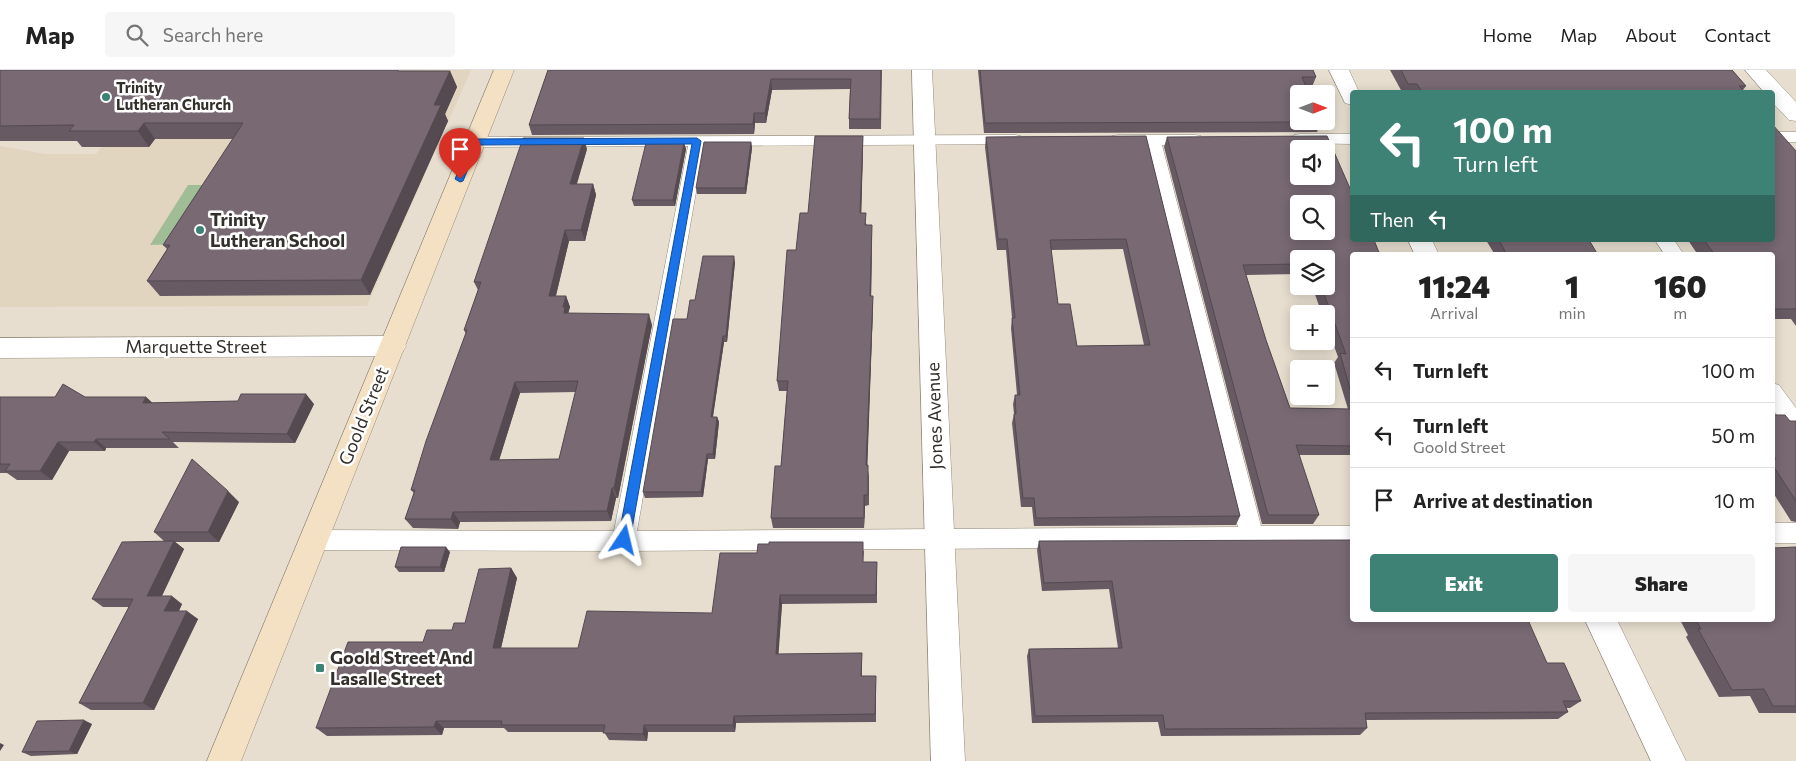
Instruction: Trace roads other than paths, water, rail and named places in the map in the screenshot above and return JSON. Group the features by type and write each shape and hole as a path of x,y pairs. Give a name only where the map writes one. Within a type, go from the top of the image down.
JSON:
{"street":[{"name":"Goold Street","path":"224,761 504,70"},
{"name":"Jones Avenue","path":"922,70 948,761"},
{"path":"1338,70 1350,95"},
{"path":"1755,70 1773,90"},
{"path":"1775,92 1796,115"},
{"name":"Marquette Street","path":"0,348 392,346"},
{"path":"1602,622 1668,761"}],"lane":[{"path":"1775,137 1796,137"},
{"path":"1286,139 1350,139"},
{"path":"475,142 1034,140"},
{"path":"1103,140 1210,140"},
{"path":"1152,140 1252,537"},
{"path":"624,540 697,141"},
{"path":"1775,395 1796,424"},
{"path":"1775,533 1796,533"},
{"path":"314,540 1350,536"}],"place":[{"name":"Trinity Lutheran Church","path":"106,97"},
{"name":"Trinity Lutheran School","path":"200,230"},
{"name":"Goold Street And Lasalle Street","path":"320,668"}]}
